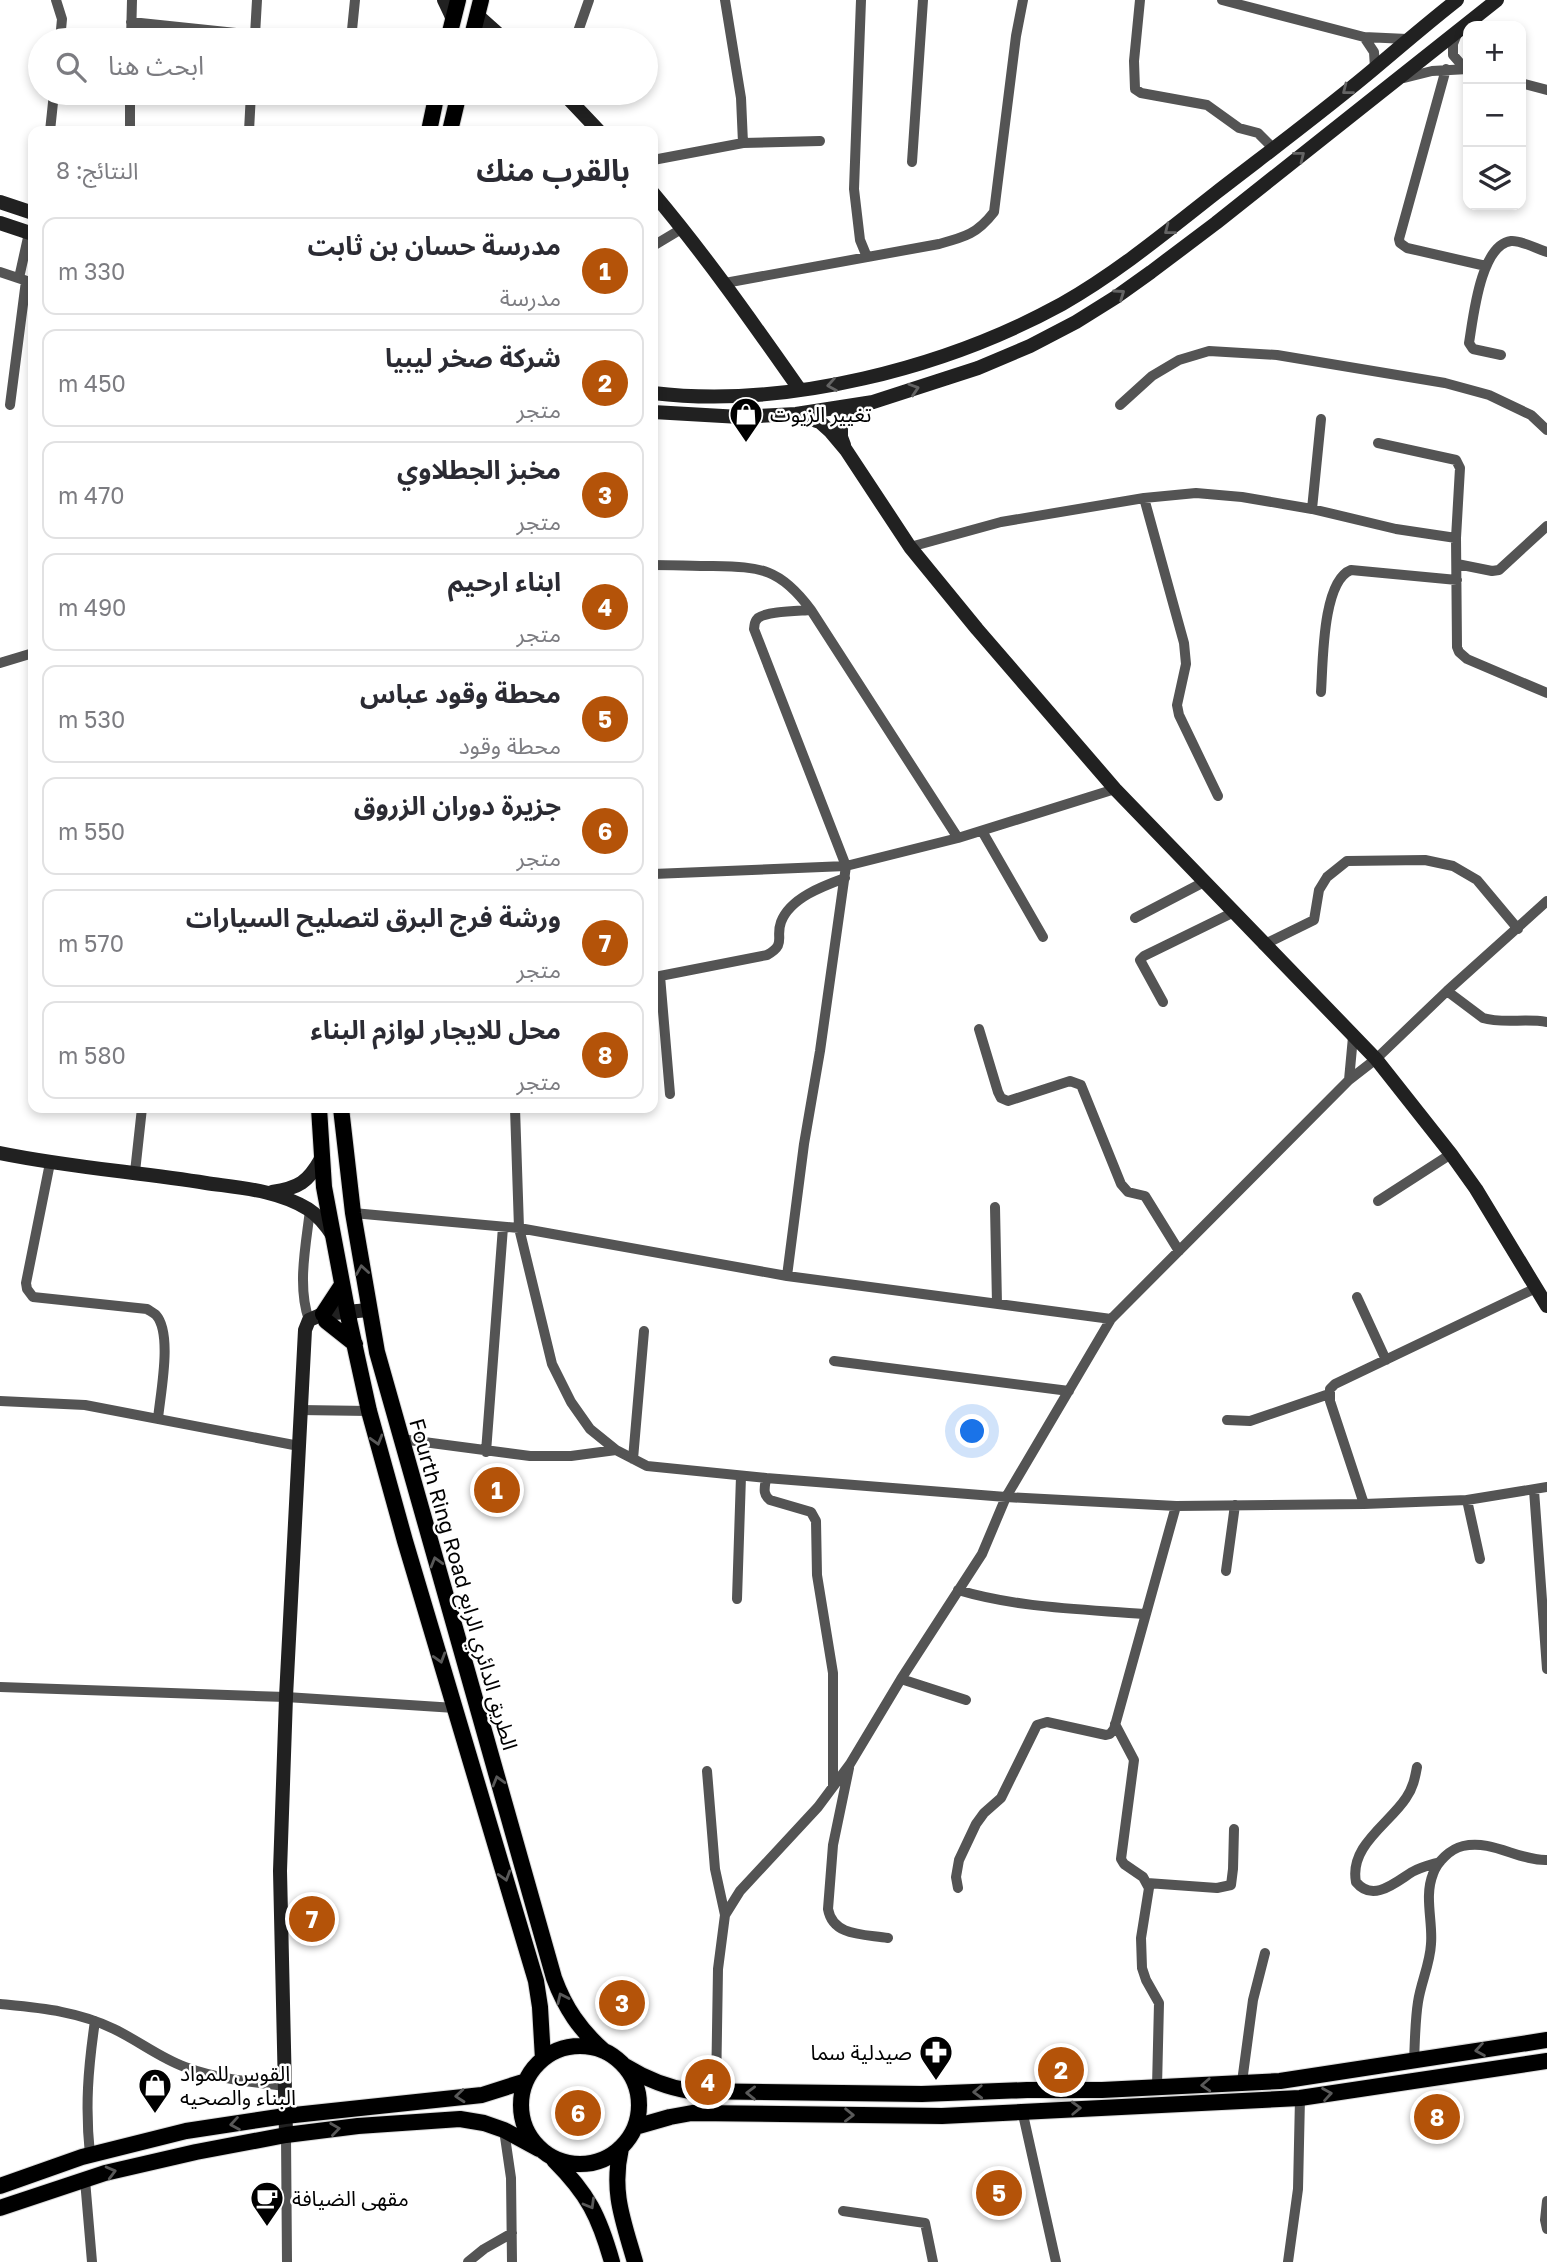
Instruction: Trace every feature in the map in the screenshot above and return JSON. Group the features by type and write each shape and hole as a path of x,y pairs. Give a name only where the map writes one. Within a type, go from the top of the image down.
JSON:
{"main road":[{"path":"451,28 458,0"},
{"path":"474,28 479,8"},
{"path":"430,126 434,105"},
{"path":"451,126 456,105"},
{"path":"319,1113 321,1159 333,1237 369,1411 536,1981 543,2059"},
{"name":"Fourth Ring Road الطريق الدائري الرابع","path":"342,1113 369,1314 401,1439 554,1978 562,2000 575,2022 604,2051"},
{"path":"342,1285 318,1318 355,1344"},
{"path":"612,2262 599,2221 586,2196 528,2134 522,2117 521,2098 526,2081 543,2059 562,2049 583,2046 604,2051 645,2079 666,2087 716,2092 922,2094 1157,2088 1280,2081 1547,2040"},
{"path":"635,2127 670,2117 704,2113 920,2116 1300,2098 1545,2064"},
{"path":"0,2208 105,2173 196,2152 358,2126 460,2119 484,2123 573,2164 586,2164 611,2156 621,2148 635,2127 639,2101 637,2089 625,2066"},
{"path":"0,2186 90,2155 186,2131 285,2116 482,2095 526,2081"},
{"path":"621,2148 616,2169 617,2196 635,2262"}],"street":[{"path":"56,0 62,19 61,28"},
{"path":"131,28 132,0"},
{"path":"256,28 257,0"},
{"path":"352,28 355,0"},
{"path":"444,0 453,19"},
{"path":"579,28 589,0"},
{"path":"725,0 741,98 743,144"},
{"path":"861,0 854,189 860,240 867,257"},
{"path":"912,162 923,0"},
{"path":"726,284 939,244 969,235 984,226 994,212 1023,0"},
{"path":"1140,0 1134,61 1135,89 1141,93 1208,105 1239,128 1258,133 1273,148"},
{"path":"1222,0 1364,37 1407,39"},
{"path":"658,394 675,396 774,394 841,384 920,364 1020,325 1061,304 1138,255 1457,0"},
{"path":"846,450 841,437 841,422 851,411 978,368 1030,346 1116,298 1216,223 1497,0"},
{"path":"479,8 495,28"},
{"path":"131,22 178,28"},
{"path":"1459,30 1453,44 1453,55 1463,65"},
{"path":"1364,37 1374,52 1375,68"},
{"path":"1391,84 1418,74 1463,68"},
{"path":"1446,69 1399,239 1407,248 1486,266"},
{"path":"1526,84 1547,90"},
{"path":"51,126 53,105"},
{"path":"130,105 130,126"},
{"path":"249,126 250,105"},
{"path":"574,105 594,126"},
{"path":"658,159 743,144 820,141"},
{"path":"658,199 726,284 800,390"},
{"path":"0,202 28,211"},
{"path":"1201,205 1216,223"},
{"path":"0,223 28,232"},
{"path":"658,243 683,228"},
{"path":"1501,355 1473,349 1469,343 1475,303 1486,266 1497,250 1513,240 1547,252"},
{"path":"9,405 28,262"},
{"path":"0,272 26,281"},
{"path":"1120,405 1152,376 1179,360 1209,351 1277,355 1445,383 1489,395 1531,415 1546,429"},
{"path":"658,412 740,417 796,414 873,402"},
{"path":"796,414 820,422 846,450 910,547 1115,789 1376,1059 1476,1189 1547,1306"},
{"path":"1312,509 1321,419"},
{"path":"1378,443 1456,460 1460,468 1457,647 1467,659 1547,693"},
{"path":"910,547 1001,522 1144,498 1196,493 1242,497 1312,509 1396,528 1457,538"},
{"path":"1144,498 1184,643 1186,664 1177,705 1179,715 1218,796"},
{"path":"1457,564 1499,570 1547,526"},
{"path":"658,565 754,567 776,576 797,591 958,838"},
{"path":"1321,692 1329,601 1339,577 1351,570 1457,580"},
{"path":"787,1276 846,866 754,623 766,615 811,610"},
{"path":"0,663 28,655"},
{"path":"658,874 846,866 958,838 1115,789"},
{"path":"982,831 1043,937"},
{"path":"1263,945 1314,920 1319,890 1327,877 1348,861 1425,860 1453,866 1477,880 1518,929"},
{"path":"658,978 767,955 775,950 780,942 780,925 787,912 806,896 845,878"},
{"path":"1135,918 1204,882"},
{"path":"725,1915 740,1891 818,1807 850,1764 982,1553 1006,1497 1111,1320 1349,1080 1376,1059 1547,901"},
{"path":"1163,1002 1140,960 1233,913"},
{"path":"1447,991 1474,1013 1490,1020 1547,1021"},
{"path":"658,995 670,1094"},
{"path":"979,1029 998,1093 1004,1100 1070,1081 1082,1085 1121,1184 1128,1192 1145,1196 1179,1251"},
{"path":"1349,1080 1353,1037"},
{"path":"135,1172 141,1113"},
{"path":"514,1113 519,1228 552,1364 577,1411 590,1429 615,1450 647,1466 1006,1497 1176,1506 1467,1500 1547,1487"},
{"path":"0,1153 50,1163 135,1172 271,1193 310,1210 323,1220 333,1237"},
{"path":"1378,1202 1451,1154"},
{"path":"271,1193 291,1189 303,1183 321,1159"},
{"path":"50,1163 27,1289 33,1297 147,1309 156,1315 162,1327 165,1345 158,1419"},
{"path":"995,1207 997,1304"},
{"path":"310,1210 304,1272 305,1306 318,1318"},
{"path":"354,1213 519,1228 787,1276 1111,1320"},
{"path":"486,1452 503,1227"},
{"path":"1364,1504 1329,1394 1330,1389 1335,1384 1536,1288"},
{"path":"1357,1297 1386,1360"},
{"path":"287,2262 281,1871 286,1697 305,1330 318,1318 369,1314"},
{"path":"633,1459 644,1331"},
{"path":"834,1361 1069,1391"},
{"path":"1227,1420 1250,1421 1329,1394"},
{"path":"0,1401 85,1405 299,1446"},
{"path":"300,1410 369,1411"},
{"path":"401,1439 530,1456 571,1456 615,1450"},
{"path":"737,1599 741,1475"},
{"path":"766,1478 764,1493 767,1497 811,1513 816,1521 817,1575 833,1673 833,1787"},
{"path":"1534,1490 1547,1668"},
{"path":"1467,1500 1480,1559"},
{"path":"1226,1571 1236,1505"},
{"path":"958,1888 956,1877 959,1860 976,1824 1001,1798 1037,1725 1047,1722 1106,1735 1112,1732 1176,1506"},
{"path":"958,1590 985,1598 1021,1603 1144,1614"},
{"path":"901,1679 966,1700"},
{"path":"0,1687 286,1697 455,1708"},
{"path":"1115,1724 1134,1760 1121,1858 1124,1864 1143,1877 1149,1888 1141,1938 1142,1968 1159,2003 1157,2088"},
{"path":"850,1764 833,1845 828,1909 830,1919 843,1931 888,1938"},
{"path":"1417,1767 1413,1786 1406,1798 1362,1848 1356,1869 1356,1882 1367,1890 1373,1892 1384,1889 1415,1871 1440,1862 1459,1847 1487,1846 1531,1860 1547,1860"},
{"path":"707,1771 715,1869 725,1915 718,1969 716,2092"},
{"path":"1147,1883 1217,1888 1231,1885 1234,1829"},
{"path":"1414,2061 1418,2003 1431,1948 1431,1882 1440,1862"},
{"path":"1242,2082 1253,2000 1265,1953"},
{"path":"0,2004 60,2010 116,2030 183,2067 216,2077 285,2086"},
{"path":"90,2155 86,2119 87,2079 94,2021"},
{"path":"1288,2262 1298,2189 1300,2098"},
{"path":"1022,2110 1056,2262"},
{"path":"504,2130 511,2178 512,2262"},
{"path":"85,2180 92,2262"},
{"path":"1547,2201 1547,2229"},
{"path":"843,2211 925,2223 933,2262"},
{"path":"468,2262 512,2233"}],"place":[{"name":"تغيير الزيوت","path":"746,444"},
{"name":"مدرسة حسان بن ثابت","path":"497,1490"},
{"name":"ورشة فرج البرق لتصليح السيارات","path":"312,1919"},
{"name":"مخبز الجطلاوي","path":"622,2003"},
{"name":"شركة صخر ليبيا","path":"1061,2070"},
{"name":"ابناء ارحيم","path":"708,2082"},
{"name":"صيدلية سما","path":"936,2082"},
{"name":"جزيرة دوران الزروق","path":"578,2113"},
{"name":"القوس للمواد البناء والصحيه","path":"155,2115"},
{"name":"محل للايجار لوازم البناء","path":"1437,2117"},
{"name":"محطة وقود عباس","path":"999,2193"},
{"name":"مقهى الضيافة","path":"267,2228"}]}
